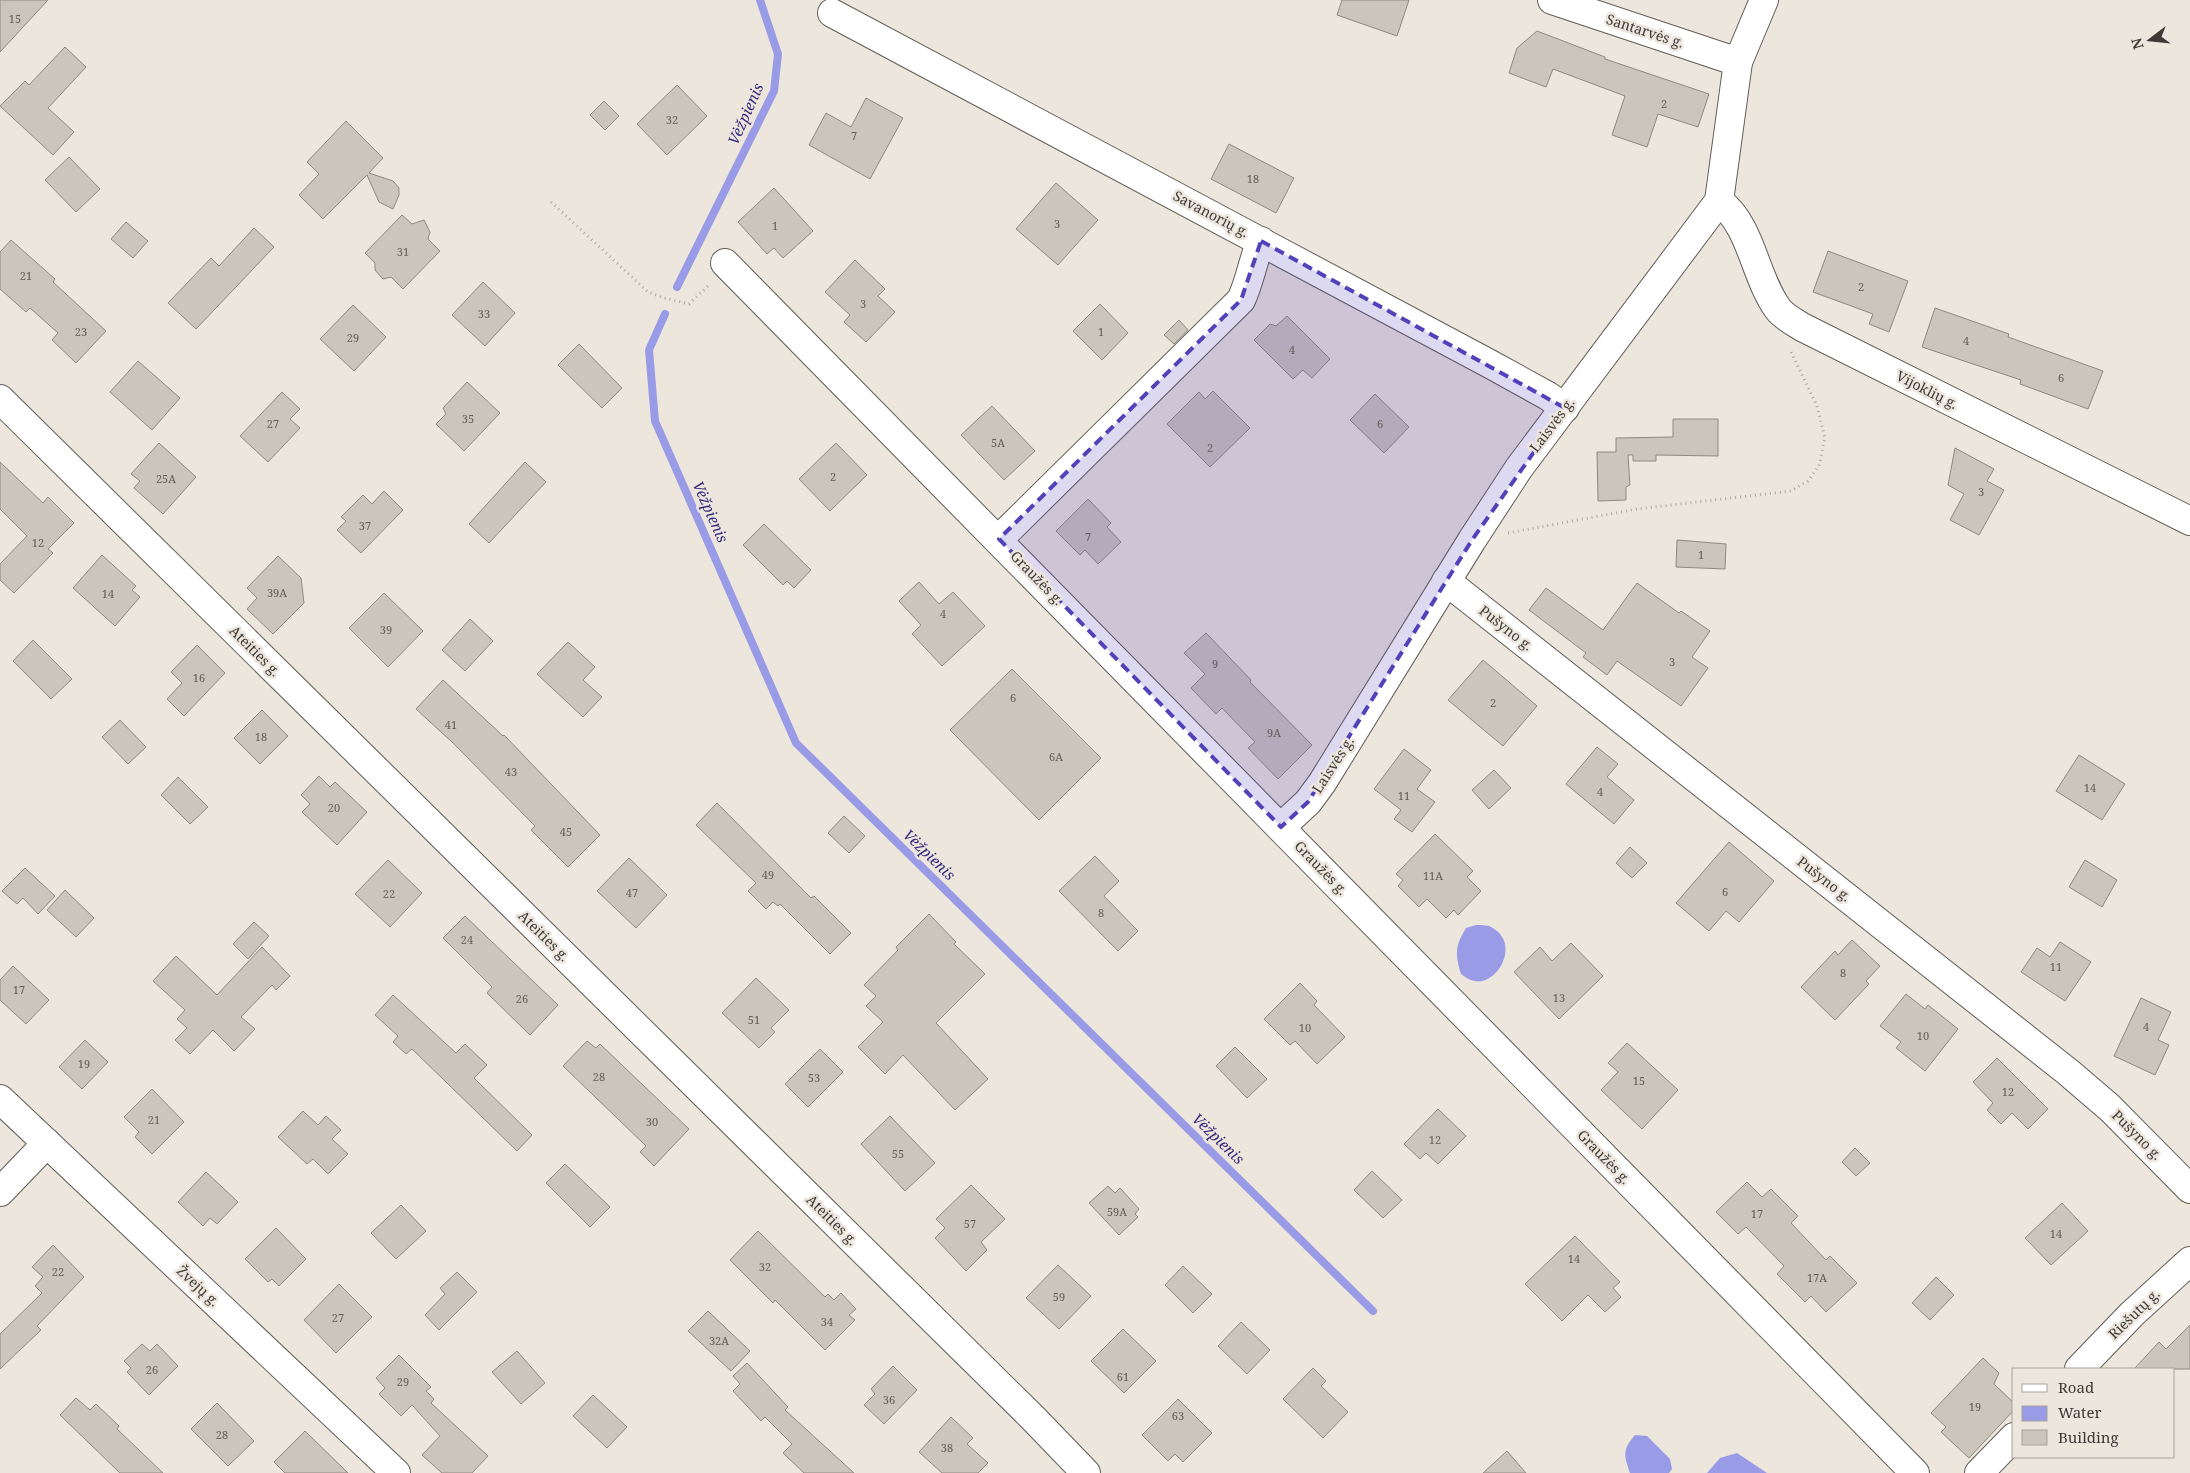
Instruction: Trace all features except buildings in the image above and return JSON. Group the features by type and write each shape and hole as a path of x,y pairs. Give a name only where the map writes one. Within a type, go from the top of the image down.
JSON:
{"street":[{"name":"Santarvės g.","path":"1552,0 1738,62"},
{"name":"Laisvės g.","path":"1281,827 1308,802 1322,784 1446,581 1519,468 1719,201 1738,62 1764,0"},
{"name":"Savanorių g.","path":"832,13 1261,240 1255,256 1250,280 1241,300 999,539"},
{"name":"Vijoklių g.","path":"1719,201 1731,210 1741,229 1766,290 1779,311 1802,327 2190,521"},
{"path":"1261,240 1548,396 1565,408"},
{"name":"Graužės g.","path":"726,263 1915,1473"},
{"name":"Ateities g.","path":"0,400 1026,1411 1086,1473"},
{"name":"Pušyno g.","path":"1446,581 2068,1072 2110,1108 2190,1189"},
{"name":"Žvejų g.","path":"0,1099 396,1473"},
{"path":"0,1192 47,1143"},
{"name":"Riešutų g.","path":"2080,1368 2132,1314 2190,1261"},
{"path":"1979,1473 2012,1439"}],"path":[{"path":"551,202 648,292 664,298 689,304 708,288 726,263"},
{"path":"1472,540 1637,509 1791,491 1808,481 1819,466 1825,438 1818,406 1788,346"}],"highlighted area":[{"path":"1261,241 1565,408 1472,540 1308,802 1281,827 999,539 1241,300"}],"water":[{"path":"1476,925 1491,927 1500,934 1505,943 1505,953 1497,972 1489,978 1480,981 1471,980 1461,974 1457,955 1458,945 1466,928"},
{"path":"1635,1435 1647,1436 1670,1459 1672,1469 1669,1473 1630,1473 1625,1453"},
{"path":"1737,1453 1767,1473 1707,1473 1720,1458"}],"waterway":[{"name":"Vėžpienis","path":"677,287 774,91 778,54 760,0"},
{"name":"Vėžpienis","path":"665,314 649,350 655,421 796,743 1373,1311"}]}
